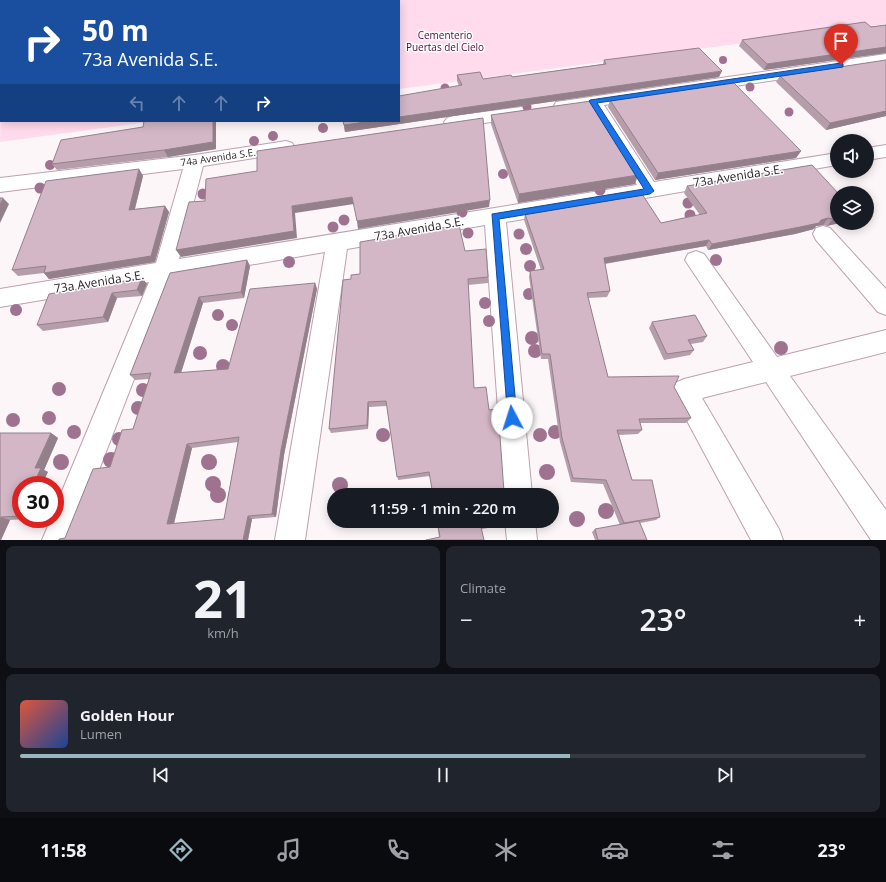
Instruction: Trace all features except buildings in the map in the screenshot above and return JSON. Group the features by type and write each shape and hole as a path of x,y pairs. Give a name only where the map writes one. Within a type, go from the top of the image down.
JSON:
{"street":[{"path":"437,125 886,59"},
{"path":"593,101 650,191"},
{"name":"74a Avenida S.E.","path":"0,185 195,161 304,145"},
{"path":"874,153 886,151"},
{"path":"58,540 165,271 195,161"},
{"name":"73a Avenida S.E.","path":"0,298 830,161"},
{"path":"495,216 517,488"},
{"path":"823,234 886,305"},
{"path":"290,540 337,243"},
{"path":"696,260 886,536"},
{"path":"768,540 684,392 886,341"},
{"path":"521,528 522,540"}],"green space":[{"name":"Cementerio Puertas del Cielo","path":"400,0 886,0 886,24 400,89"},
{"path":"0,122 148,122 0,142"}],"route":[{"path":"512,418 495,216 650,191 593,101 841,65"}]}
